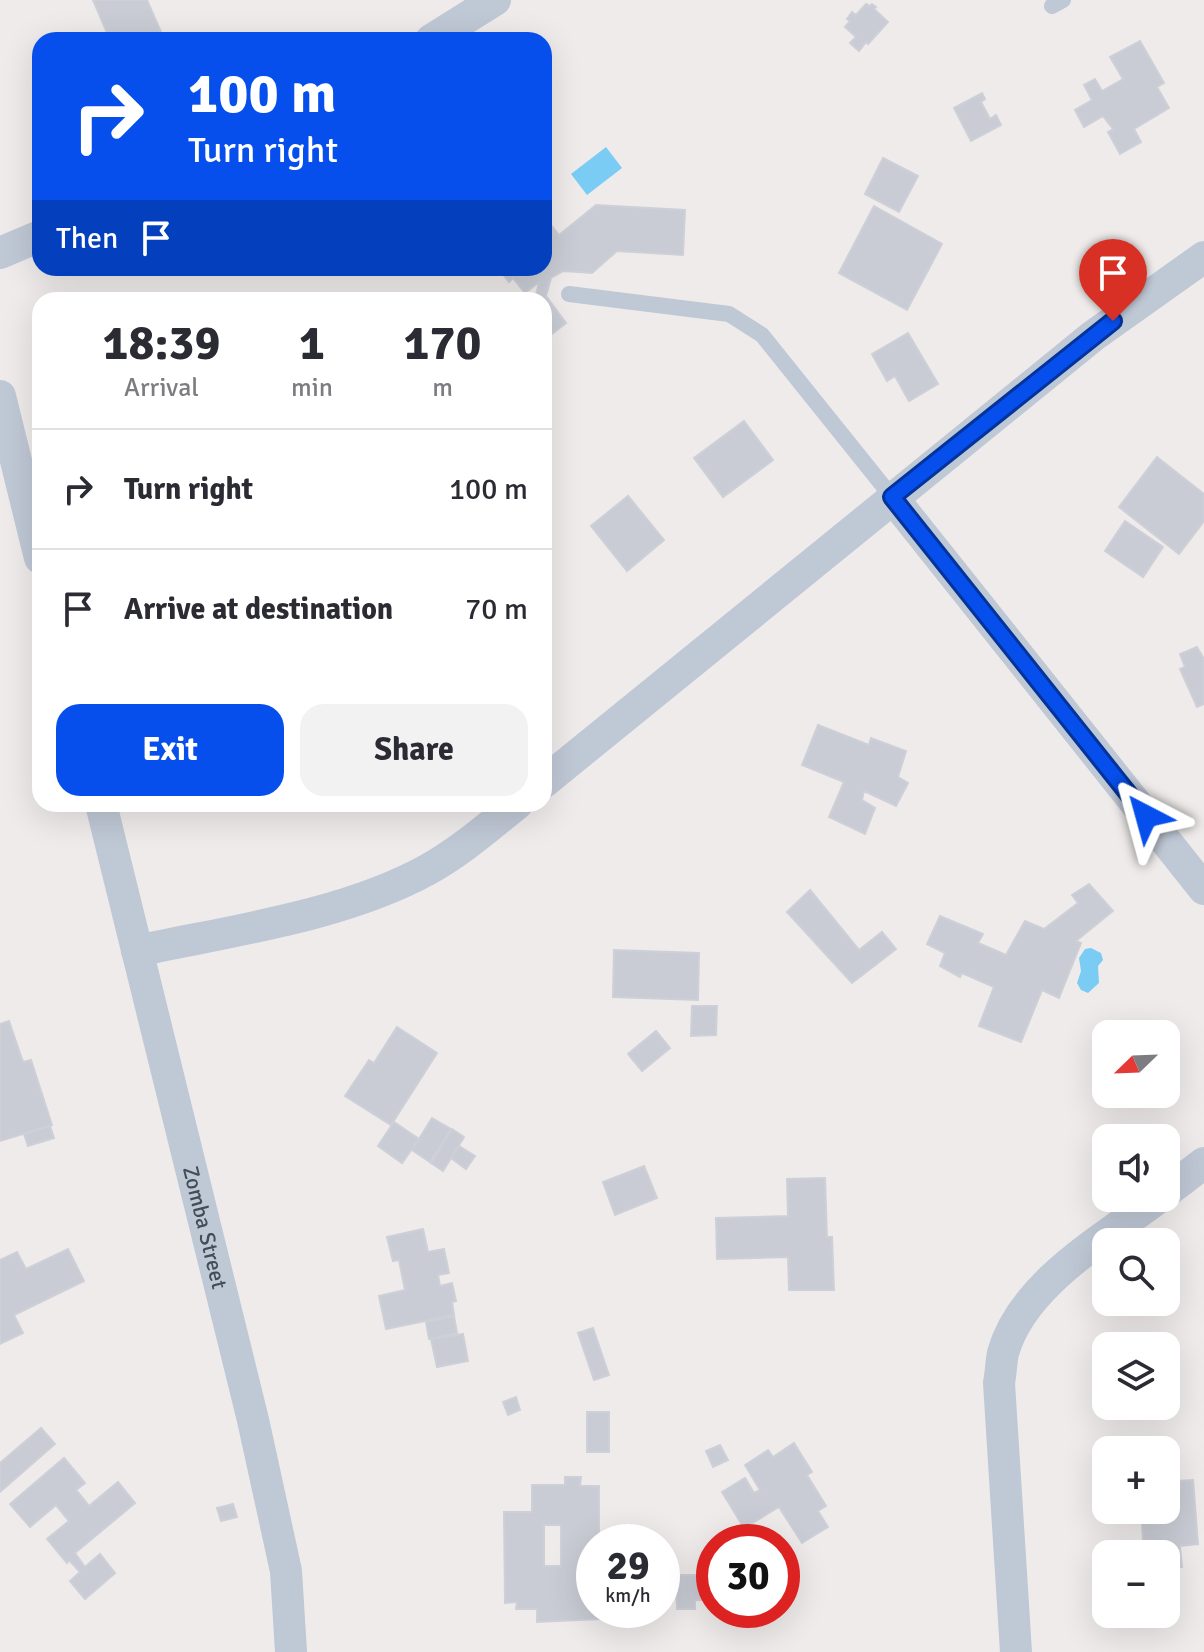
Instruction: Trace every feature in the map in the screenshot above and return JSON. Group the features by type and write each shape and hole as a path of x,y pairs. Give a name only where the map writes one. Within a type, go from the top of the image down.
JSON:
{"street":[{"path":"444,32 495,0"},
{"path":"0,253 32,239"},
{"path":"552,775 1093,336 1202,263"},
{"path":"0,396 32,526"},
{"path":"892,497 1204,889"},
{"name":"Zomba Street","path":"103,812 260,1450 286,1571 291,1652"},
{"path":"137,951 304,916 393,885 427,870 507,812"},
{"path":"1180,1181 1204,1163"},
{"path":"1016,1652 999,1383 1003,1353 1026,1305 1047,1282 1140,1212"}],"lane":[{"path":"569,294 729,314 762,335 892,497"}],"water":[{"path":"606,147 622,168 587,195 571,174"},
{"path":"1091,948 1101,953 1103,960 1098,966 1099,983 1088,993 1081,990 1077,983 1081,971 1079,958 1085,949"}],"building":[{"path":"93,0 147,0 161,32 107,32"},
{"path":"866,4 876,7 874,9 888,22 859,51 850,43 856,37 845,27 852,12 856,15"},
{"path":"1140,41 1164,83 1157,87 1169,108 1134,129 1141,142 1120,154 1108,132 1113,129 1103,116 1084,127 1075,110 1092,100 1084,85 1095,79 1102,91 1123,79 1110,57"},
{"path":"982,93 985,99 981,102 990,119 996,115 1001,125 971,141 954,108"},
{"path":"883,158 918,176 899,212 865,194"},
{"path":"596,205 685,210 683,255 617,251 592,273 563,271 551,278 547,292 537,292 539,282 524,292 513,278 509,282 504,276 552,276 552,226 559,235"},
{"path":"874,206 942,244 907,310 839,273"},
{"path":"552,304 566,323 552,334"},
{"path":"908,333 938,384 909,401 895,376 887,381 872,354"},
{"path":"744,421 773,460 723,497 694,458"},
{"path":"1157,457 1204,494 1204,521 1179,554 1119,507"},
{"path":"628,496 664,540 627,571 591,526"},
{"path":"1125,521 1163,547 1143,577 1105,551"},
{"path":"1197,647 1204,659 1204,704 1197,707 1180,669 1185,667 1180,654"},
{"path":"818,725 869,745 871,738 906,751 898,777 908,783 896,806 864,791 862,800 875,808 865,834 829,817 844,782 802,765"},
{"path":"1089,884 1113,911 1076,941 1081,943 1059,998 1042,990 1021,1042 979,1026 994,987 962,973 960,977 940,966 945,953 927,944 940,916 983,934 978,943 1006,955 1025,921 1044,929 1078,903 1072,895"},
{"path":"810,890 859,950 882,932 896,949 852,983 787,912"},
{"path":"614,950 699,953 698,1000 613,997"},
{"path":"692,1006 717,1006 716,1035 691,1036"},
{"path":"9,1021 23,1062 31,1060 52,1125 0,1141 0,1024"},
{"path":"397,1027 437,1053 391,1125 345,1096 369,1060 374,1063"},
{"path":"656,1031 670,1048 642,1071 628,1054"},
{"path":"432,1118 451,1129 430,1162 412,1150"},
{"path":"394,1122 419,1139 402,1163 378,1146"},
{"path":"50,1126 54,1138 28,1146 24,1134"},
{"path":"452,1129 464,1137 443,1171 431,1163"},
{"path":"459,1146 475,1156 466,1169 451,1158"},
{"path":"644,1166 657,1198 615,1215 603,1182"},
{"path":"825,1178 827,1237 832,1237 834,1290 789,1290 788,1257 717,1259 716,1218 788,1216 787,1179"},
{"path":"423,1229 428,1252 444,1249 449,1273 438,1275 440,1286 452,1283 456,1301 452,1302 454,1315 386,1329 379,1296 405,1290 399,1260 393,1261 387,1237"},
{"path":"68,1249 84,1281 14,1315 23,1333 0,1344 0,1260 17,1252 26,1269"},
{"path":"454,1316 457,1333 429,1339 426,1322"},
{"path":"593,1328 609,1375 594,1380 578,1333"},
{"path":"463,1334 468,1361 437,1367 431,1339"},
{"path":"516,1397 520,1410 508,1415 503,1402"},
{"path":"587,1412 609,1412 609,1452 587,1452"},
{"path":"41,1428 55,1444 0,1492 0,1463"},
{"path":"794,1443 812,1472 807,1475 826,1506 818,1511 828,1527 802,1543 800,1524 790,1524 779,1507 751,1524 742,1524 722,1492 745,1478 754,1493 760,1490 745,1465 768,1450 773,1457"},
{"path":"720,1445 728,1460 713,1467 706,1451"},
{"path":"64,1458 85,1483 76,1490 89,1506 118,1482 135,1503 75,1553 85,1567 100,1554 115,1573 85,1599 70,1581 80,1572 69,1560 67,1563 47,1539 69,1521 56,1505 30,1527 10,1504"},
{"path":"565,1477 581,1477 580,1486 599,1486 599,1524 576,1524 576,1620 537,1622 537,1609 516,1609 517,1602 505,1603 504,1512 532,1512 532,1485 565,1485","holes":["544,1525 561,1525 561,1566 544,1566"]},
{"path":"1193,1480 1198,1544 1180,1546 1180,1540 1143,1540 1142,1524 1180,1524 1180,1481"},
{"path":"233,1504 237,1517 221,1521 217,1508"},
{"path":"680,1575 696,1575 695,1609 680,1609"}],"route":[{"path":"1113,321 892,497 1146,816"}]}
